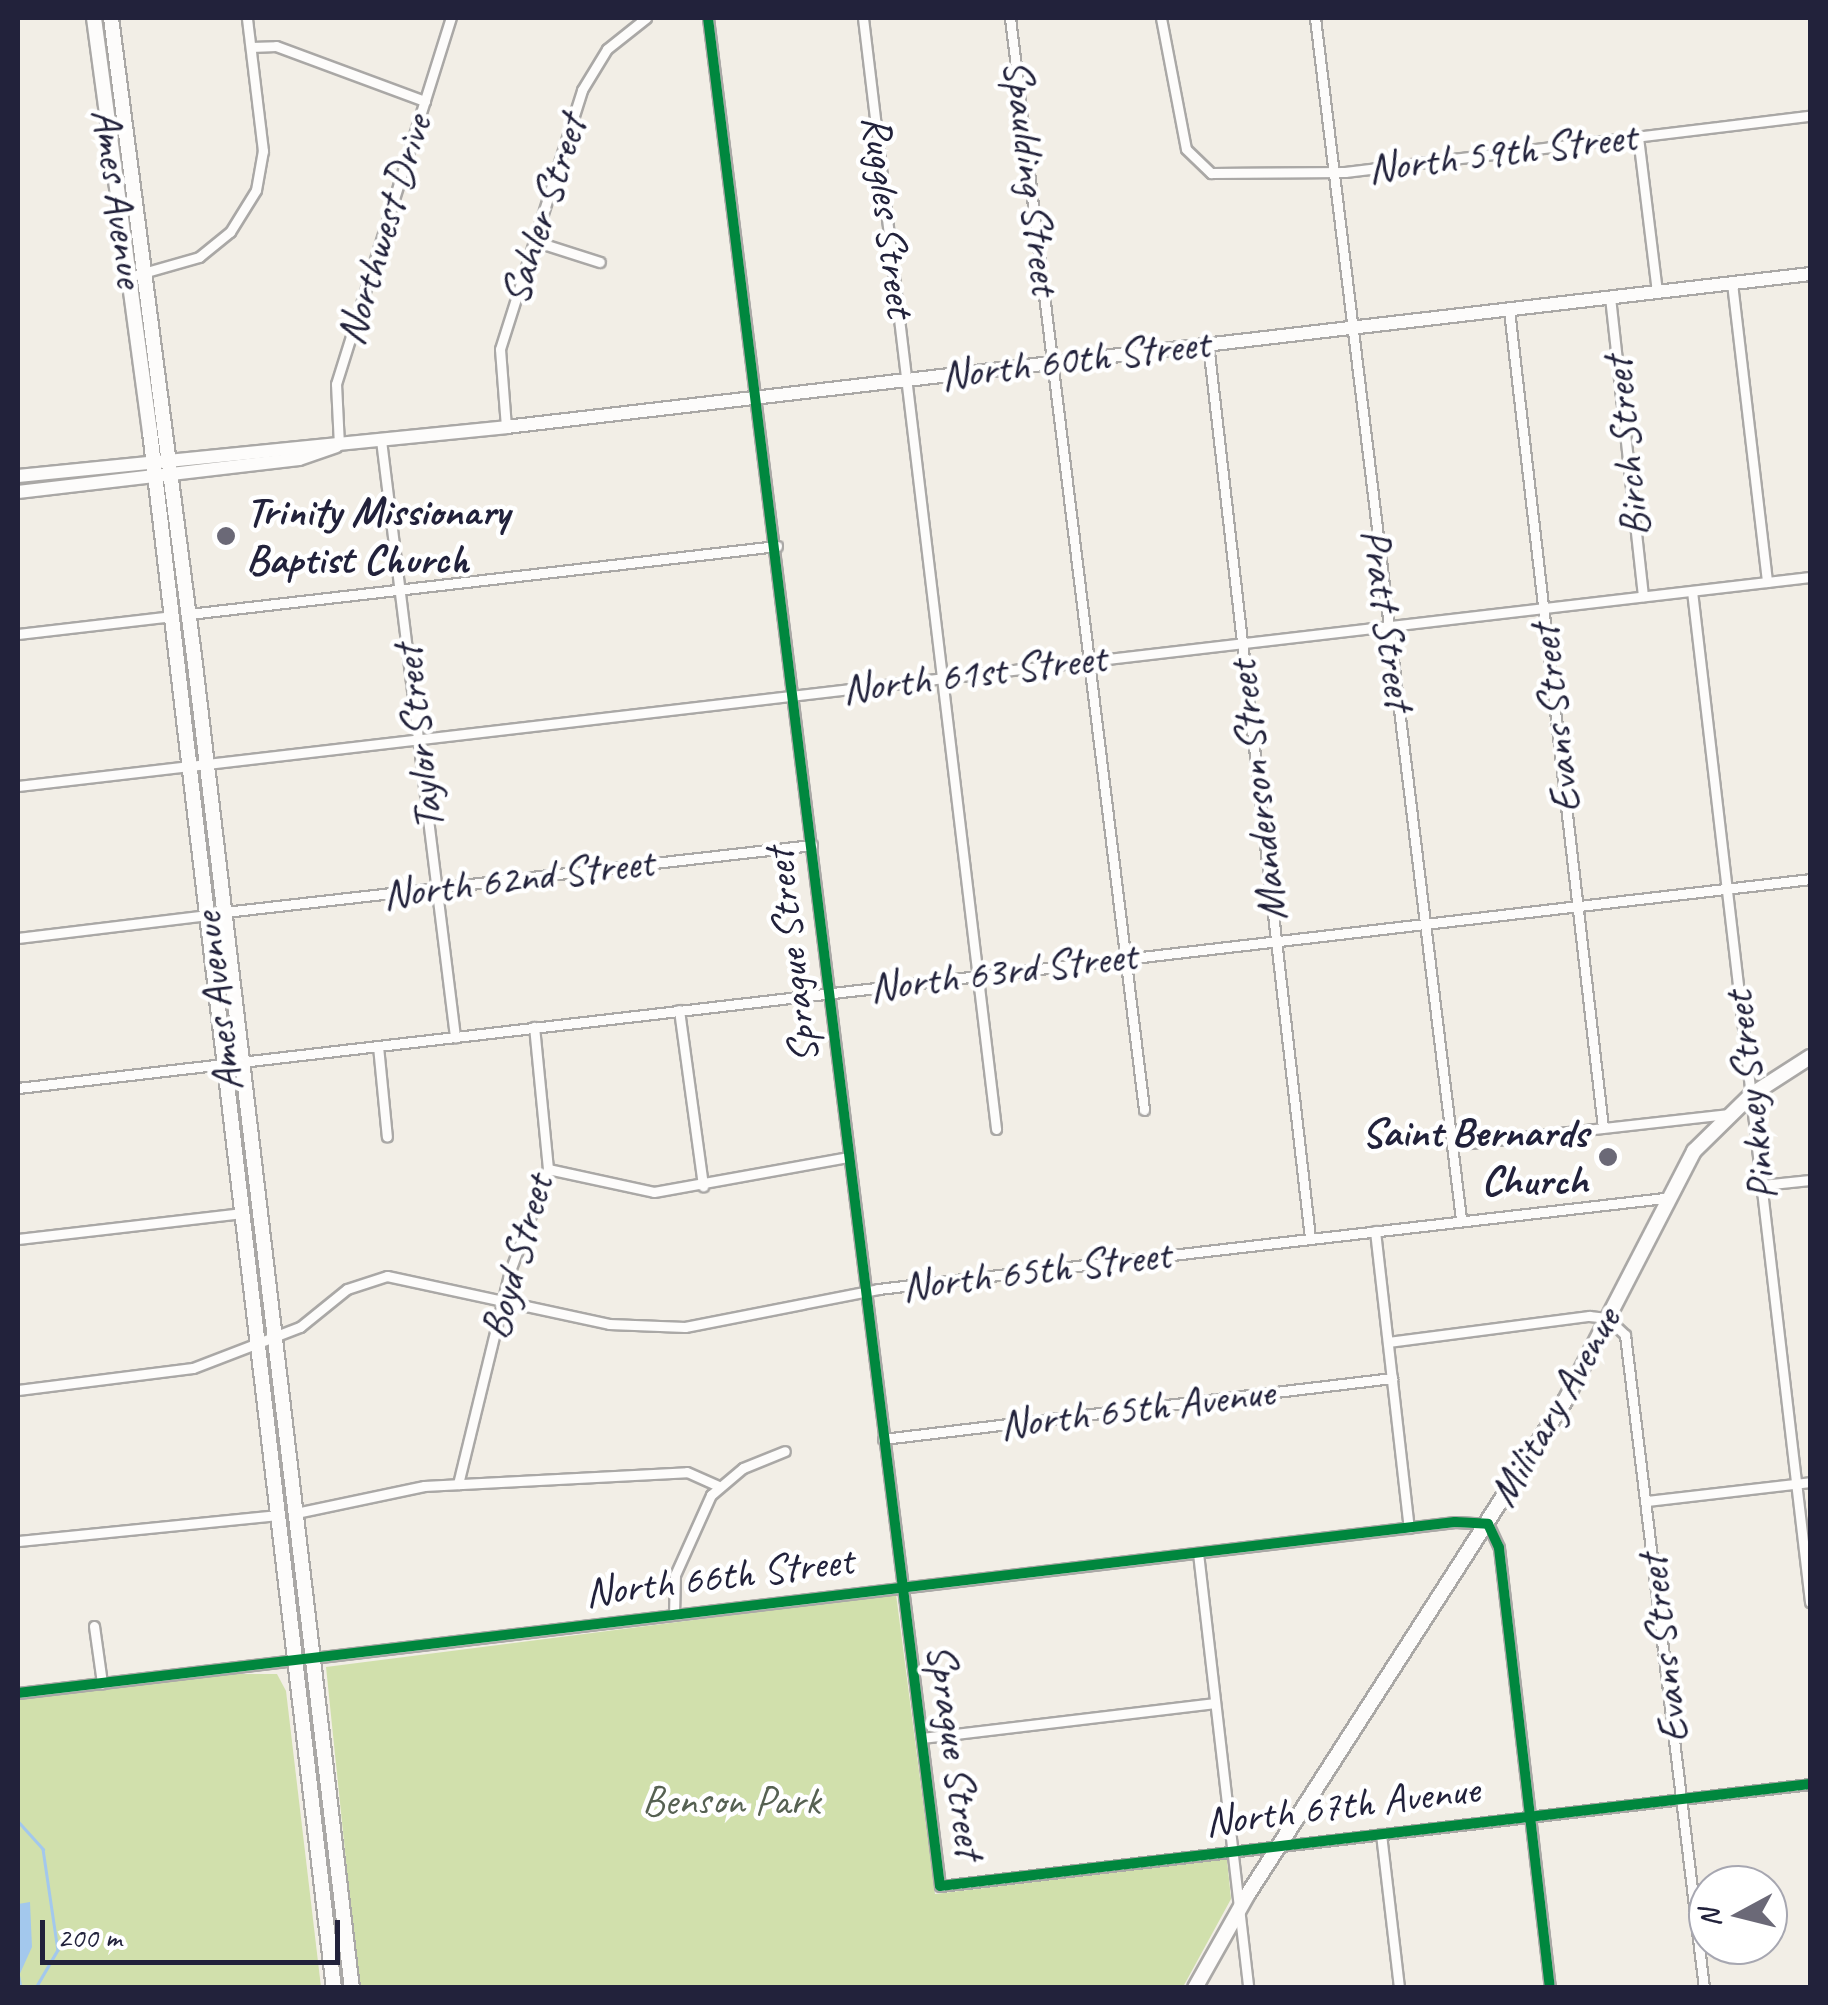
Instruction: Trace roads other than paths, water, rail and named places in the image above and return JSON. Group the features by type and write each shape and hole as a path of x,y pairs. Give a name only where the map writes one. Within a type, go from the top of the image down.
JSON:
{"main road":[{"name":"Ames Avenue","path":"94,18 129,278 161,458"},
{"name":"Ames Avenue","path":"111,18 146,275 172,616 224,912 352,1988"},
{"name":"North 60th Street","path":"18,492 299,458 339,445 1810,274"},
{"name":"North 60th Street","path":"18,476 309,442 339,445"},
{"name":"Ames Avenue","path":"163,475 189,614 208,915 334,1988"},
{"name":"Military Avenue","path":"1196,1988 1280,1845 1566,1399 1665,1198 1728,1114 1750,1095 1810,1057"}],"street":[{"path":"129,278 146,275 216,245 256,190 264,151 247,18"},
{"name":"Northwest Drive","path":"339,445 336,384 451,18"},
{"name":"Sahler Street","path":"506,426 498,359 588,75 618,38 646,18"},
{"name":"Sprague Street","path":"708,18 759,397 899,1588 940,1886"},
{"name":"Ruggles Street","path":"863,18 996,1129"},
{"name":"Spaulding Street","path":"1010,18 1092,660 1144,1110"},
{"name":"North 59th Street","path":"1161,18 1170,90 1195,163 1237,176 1335,172 1810,116"},
{"name":"Pratt Street","path":"1315,18 1461,1220"},
{"path":"251,47 276,46 425,101"},
{"path":"1638,136 1657,292"},
{"path":"534,241 600,262"},
{"path":"1732,283 1767,582"},
{"name":"Birch Street","path":"1610,298 1644,596"},
{"name":"Evans Street","path":"1509,310 1603,1128"},
{"name":"Manderson Street","path":"1208,344 1310,1238"},
{"name":"Taylor Street","path":"381,440 455,1036"},
{"path":"189,614 777,546"},
{"name":"North 61st Street","path":"18,786 1810,576"},
{"name":"Pinkney Street","path":"1692,590 1810,1602"},
{"path":"18,634 172,616"},
{"name":"North 62nd Street","path":"224,912 812,845"},
{"name":"North 63rd Street","path":"18,1088 1810,879"},
{"path":"18,938 208,915"},
{"path":"679,1010 703,1186"},
{"name":"Boyd Street","path":"458,1484 502,1299 548,1169 534,1028"},
{"path":"378,1046 387,1137"},
{"path":"1452,1145 1728,1114"},
{"path":"548,1169 640,1191 703,1186 849,1157"},
{"path":"1762,1186 1810,1180"},
{"name":"North 65th Street","path":"18,1390 183,1371 306,1324 354,1285 387,1276 658,1329 865,1292 1665,1198"},
{"path":"18,1239 243,1212"},
{"path":"1375,1231 1409,1528"},
{"path":"1388,1342 1574,1316 1607,1318"},
{"name":"Evans Street","path":"1607,1318 1629,1347 1704,1988"},
{"name":"North 65th Avenue","path":"882,1439 1392,1378"},
{"path":"674,1615 676,1575 720,1487 743,1468 786,1451"},
{"path":"296,1513 403,1489 458,1484 688,1472 720,1487"},
{"path":"1647,1502 1810,1482"},
{"path":"18,1542 279,1515"},
{"path":"1488,1524 1499,1548 1550,1988"},
{"name":"North 66th Street","path":"18,1693 1409,1528 1488,1524"},
{"path":"1198,1553 1248,1988"},
{"path":"94,1626 102,1683"},
{"path":"922,1738 1214,1703"},
{"name":"North 67th Avenue","path":"940,1886 1810,1784"},
{"path":"1381,1834 1399,1988"}],"water":[{"path":"30,1902 32,1947 18,1978 18,1904"}],"waterway":[{"path":"18,1821 43,1849 58,1950 36,1988"},
{"path":"19,1977 21,1988"}],"place":[{"name":"Trinity Missionary Baptist Church","path":"226,536"},
{"name":"Saint Bernards Church","path":"1608,1157"}],"park label":[{"name":"Benson Park","path":"731,1801"}]}
